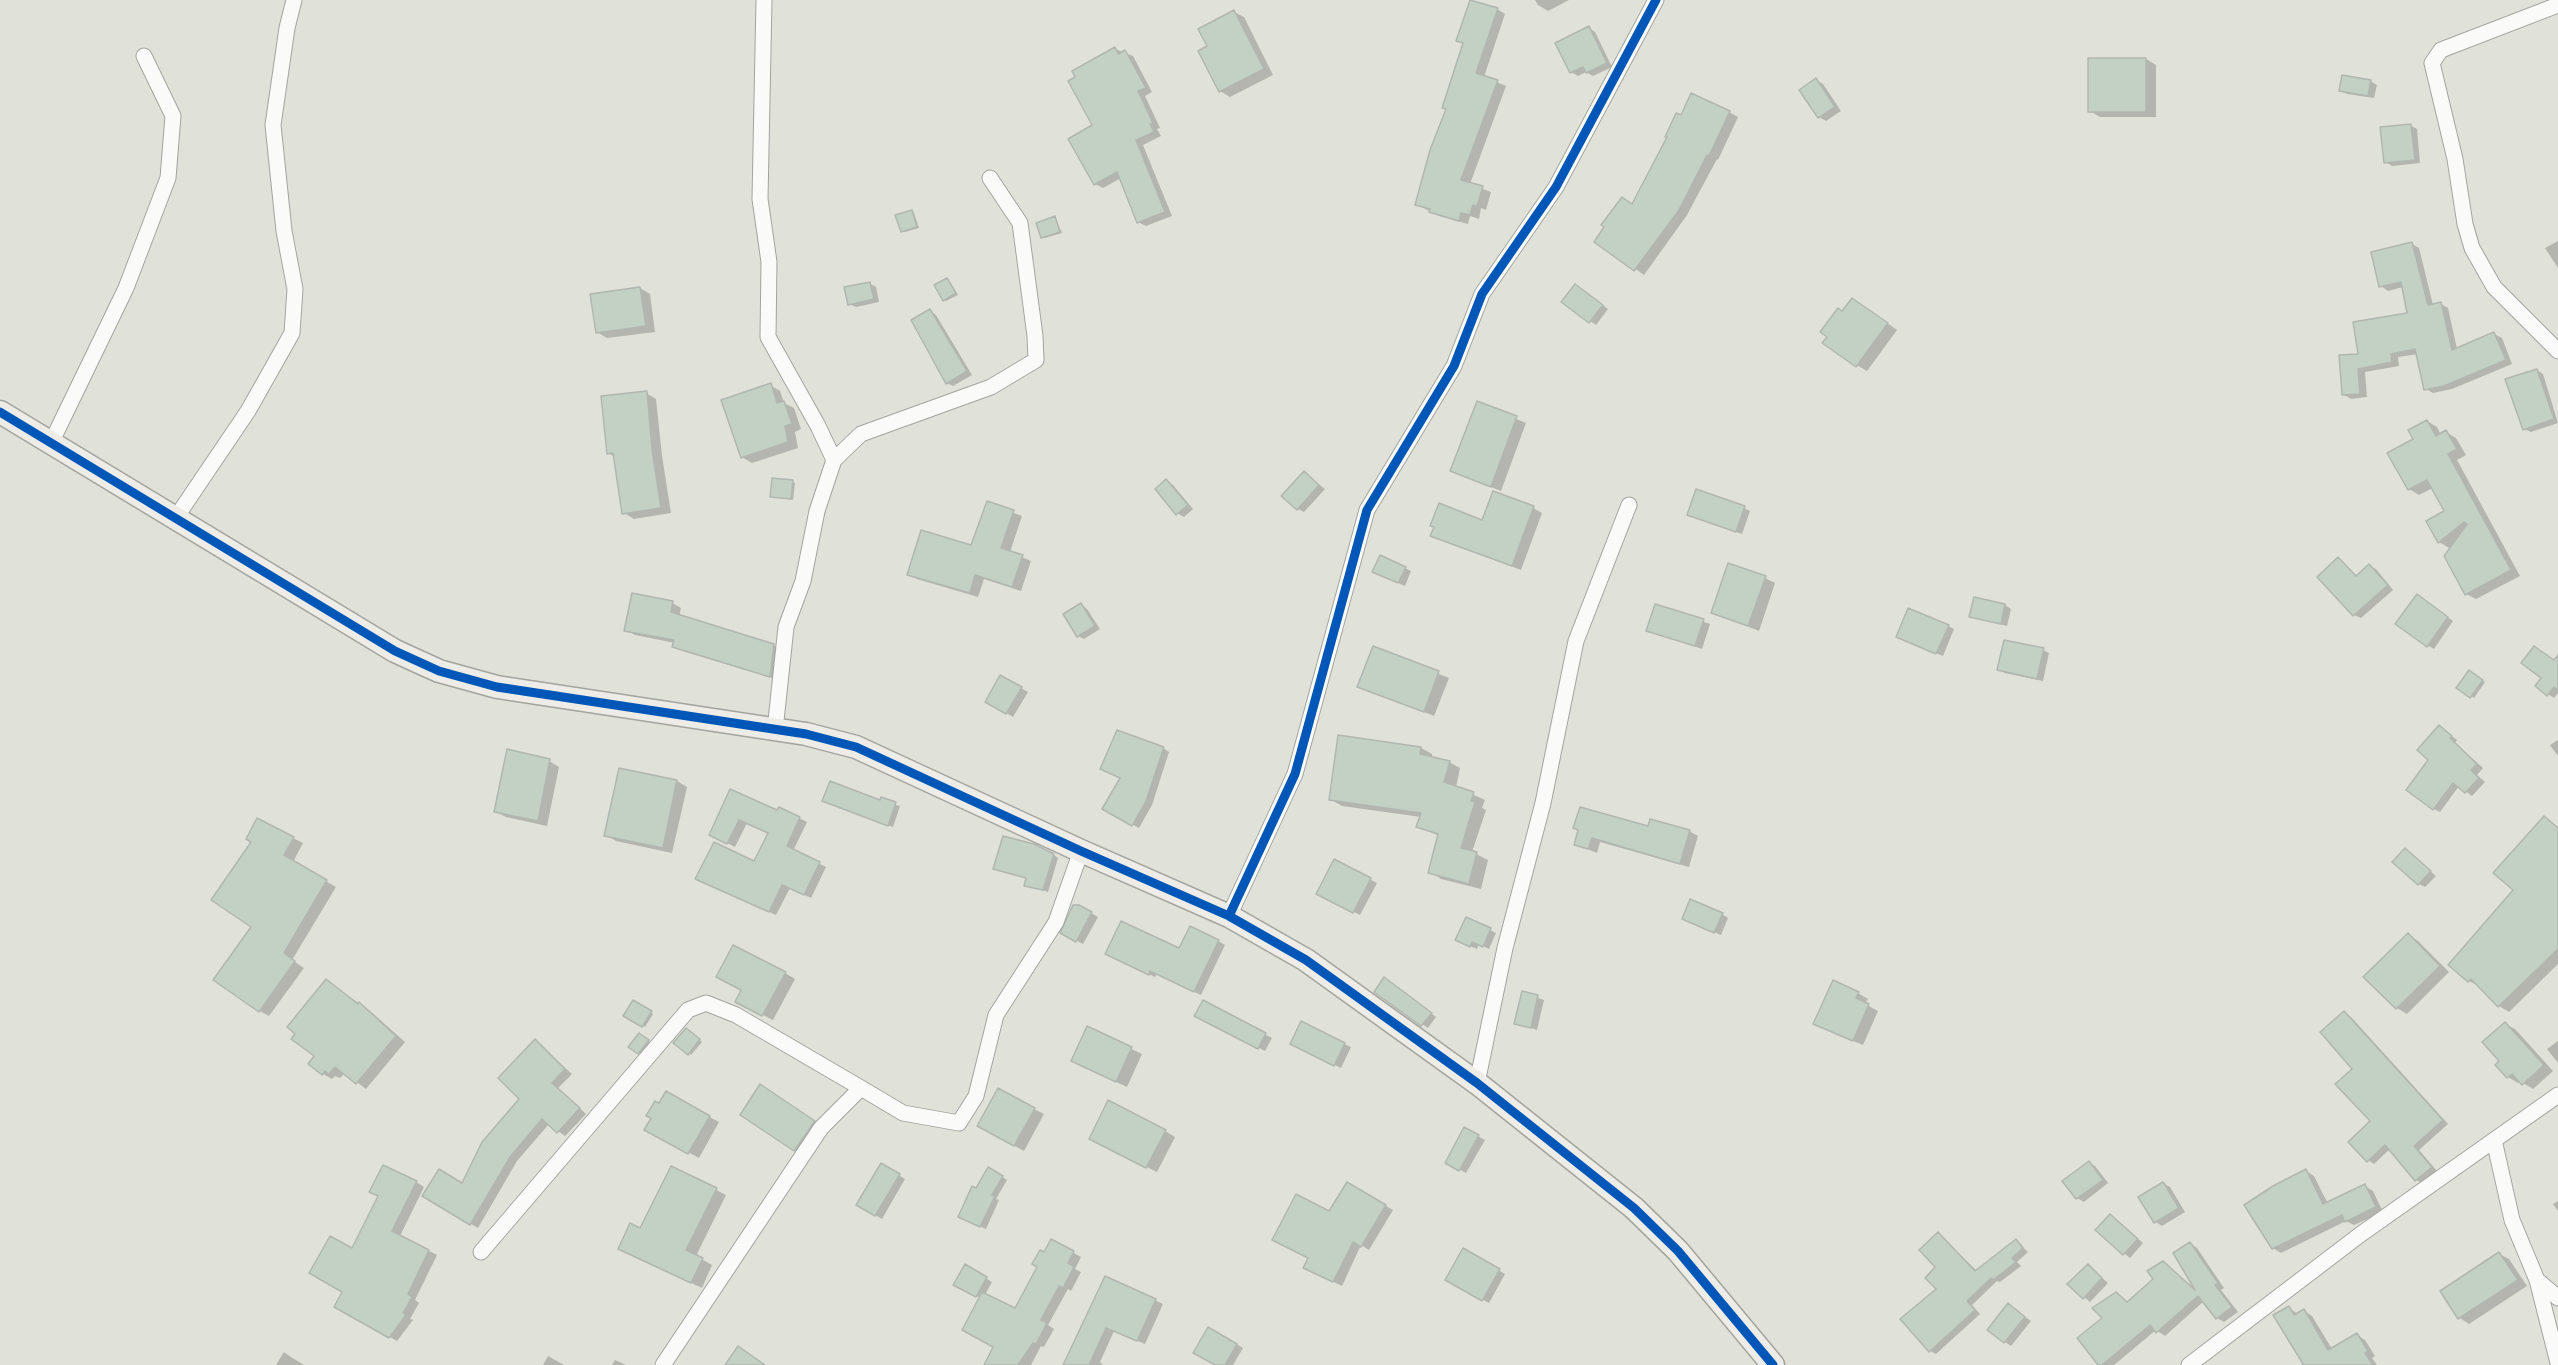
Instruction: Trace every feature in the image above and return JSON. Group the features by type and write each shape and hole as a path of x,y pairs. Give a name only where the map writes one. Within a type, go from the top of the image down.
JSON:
{"street":[{"path":"175,519 248,411 292,333 295,289 284,231 273,125 287,28 294,0"},
{"path":"764,0 760,199 769,262 768,337 818,426 834,460"},
{"path":"1229,916 1295,774 1366,510 1454,366 1482,294 1556,187 1656,0"},
{"path":"2558,5 2441,50 2432,63 2455,159 2465,224 2472,248 2494,287 2558,351"},
{"path":"51,443 126,288 168,178 173,116 144,56"},
{"path":"775,730 786,627 803,581 817,511 834,460 861,434 991,387 1036,360 1020,223 990,178"},
{"path":"0,412 395,651 439,671 497,687 814,736 856,747 1081,851 1229,916 1306,960 1477,1083 1634,1208 1657,1229 1773,1365"},
{"path":"1477,1083 1505,948 1543,803 1576,641 1629,505"},
{"path":"481,1252 688,1010 706,1003 736,1015 903,1113 959,1123 976,1096 996,1015 1056,922 1081,851"},
{"path":"663,1365 821,1128 861,1088"},
{"path":"2189,1365 2361,1234 2558,1095"},
{"path":"2494,1140 2512,1220 2537,1280 2558,1363"},
{"path":"2537,1280 2558,1298"}],"building":[{"path":"1470,0 1498,8 1476,73 1498,80 1461,180 1483,186 1477,206 1473,205 1470,215 1461,213 1459,221 1415,205 1430,150 1446,109 1442,108 1463,43 1456,41"},
{"path":"1234,10 1264,69 1219,92 1198,51 1207,46 1198,29"},
{"path":"1589,26 1607,63 1586,73 1583,67 1570,73 1555,43"},
{"path":"1115,47 1118,54 1125,50 1146,88 1138,91 1153,123 1150,124 1154,132 1136,140 1165,212 1137,223 1117,172 1094,185 1068,139 1092,125 1068,81 1075,77 1072,71"},
{"path":"2088,58 2146,58 2146,112 2088,112"},
{"path":"2342,75 2371,80 2368,96 2339,91"},
{"path":"1816,78 1835,107 1818,118 1799,90"},
{"path":"1691,93 1730,111 1709,156 1707,155 1679,210 1634,271 1594,242 1604,227 1601,225 1622,197 1632,204 1667,137 1665,137 1676,113 1681,115"},
{"path":"2411,124 2415,160 2384,163 2380,127"},
{"path":"912,210 917,227 901,232 895,215"},
{"path":"1055,216 1060,232 1041,238 1036,223"},
{"path":"2412,242 2428,305 2441,302 2452,350 2494,332 2506,360 2444,386 2424,390 2415,349 2391,354 2392,362 2358,369 2360,394 2342,395 2339,355 2358,354 2353,322 2407,313 2401,282 2379,287 2371,252"},
{"path":"947,278 956,293 943,301 934,285"},
{"path":"870,282 874,299 848,305 844,287"},
{"path":"1575,284 1603,305 1589,323 1561,302"},
{"path":"640,287 646,326 596,333 590,294"},
{"path":"1852,298 1888,323 1856,367 1822,343 1827,337 1820,332 1838,308 1842,311"},
{"path":"930,309 967,371 946,384 911,320"},
{"path":"2537,369 2554,419 2523,430 2505,379"},
{"path":"771,383 777,403 784,401 792,424 785,426 788,442 741,458 721,400"},
{"path":"647,391 652,449 661,508 622,514 613,453 607,454 601,396"},
{"path":"1477,401 1517,416 1491,487 1450,471"},
{"path":"2427,420 2436,436 2446,430 2457,449 2448,454 2511,570 2465,595 2444,556 2467,524 2464,522 2438,543 2426,521 2444,511 2427,480 2408,490 2387,453 2413,439 2408,430"},
{"path":"1304,471 1319,485 1297,510 1281,496"},
{"path":"772,478 793,480 791,499 770,497"},
{"path":"1166,479 1188,505 1176,515 1155,489"},
{"path":"1696,489 1745,506 1736,532 1687,515"},
{"path":"1493,491 1534,506 1512,566 1430,536 1434,527 1430,526 1439,503 1482,520"},
{"path":"987,501 1014,510 1001,548 1023,555 1012,587 975,575 970,593 907,575 921,530 971,545"},
{"path":"1380,555 1406,567 1398,583 1372,572"},
{"path":"2338,557 2356,576 2369,564 2388,585 2353,616 2317,577"},
{"path":"1728,563 1766,576 1748,626 1711,613"},
{"path":"632,593 673,601 671,612 774,644 770,677 672,647 674,640 624,631"},
{"path":"2417,594 2448,617 2427,647 2395,624"},
{"path":"1974,597 2005,604 2001,624 1969,617"},
{"path":"1081,603 1095,626 1077,637 1063,614"},
{"path":"1655,604 1704,619 1695,646 1646,631"},
{"path":"1908,608 1949,625 1936,654 1896,637"},
{"path":"2004,640 2044,648 2037,679 1997,670"},
{"path":"1373,646 1439,671 1424,712 1357,687"},
{"path":"2534,646 2554,660 2558,655 2558,690 2554,687 2547,696 2535,686 2541,678 2521,663"},
{"path":"2469,670 2483,680 2470,698 2456,688"},
{"path":"1000,675 1022,687 1006,714 985,702"},
{"path":"2439,725 2477,764 2471,770 2479,778 2465,793 2453,783 2433,810 2406,790 2428,760 2417,750"},
{"path":"1117,730 1164,747 1146,801 1132,826 1102,809 1120,778 1100,769"},
{"path":"1338,735 1421,747 1420,754 1450,761 1444,782 1474,792 1471,801 1475,802 1461,848 1477,852 1469,884 1428,873 1438,834 1416,827 1421,813 1329,800"},
{"path":"507,749 550,759 538,821 494,812"},
{"path":"619,768 677,780 663,848 604,836"},
{"path":"830,781 880,800 881,797 896,802 888,826 822,801"},
{"path":"730,789 777,810 779,807 800,817 787,846 820,862 804,895 782,885 769,912 695,879 714,842 754,861 768,833 739,820 727,844 709,835"},
{"path":"1580,807 1648,826 1650,819 1690,830 1680,864 1592,838 1588,849 1574,845 1578,830 1573,828"},
{"path":"2544,816 2558,828 2558,949 2498,1007 2471,979 2468,982 2448,965 2513,890 2493,873"},
{"path":"257,818 294,837 284,855 327,880 284,953 295,961 259,1012 213,980 251,927 211,900 251,842 246,839"},
{"path":"1003,836 1034,844 1054,854 1043,890 1024,886 1026,878 993,869"},
{"path":"2405,848 2431,871 2418,885 2392,862"},
{"path":"1334,859 1371,878 1353,913 1316,894"},
{"path":"1690,899 1723,913 1714,933 1682,919"},
{"path":"1073,905 1079,905 1092,912 1076,942 1060,933"},
{"path":"1466,917 1491,928 1483,947 1472,942 1470,947 1455,940"},
{"path":"1121,921 1179,948 1190,926 1219,940 1194,992 1150,971 1149,975 1105,954"},
{"path":"2408,933 2440,966 2396,1009 2363,977"},
{"path":"733,945 786,972 762,1016 735,1002 741,990 716,977"},
{"path":"1384,977 1432,1013 1421,1026 1374,992"},
{"path":"326,979 358,1004 359,1002 396,1036 356,1084 335,1067 329,1074 325,1071 322,1075 308,1064 314,1056 291,1039 295,1034 287,1027"},
{"path":"1833,980 1859,992 1856,998 1869,1004 1853,1041 1813,1024"},
{"path":"1522,991 1538,995 1531,1028 1514,1024"},
{"path":"633,1000 652,1011 642,1027 623,1016"},
{"path":"1203,1000 1266,1033 1258,1049 1194,1016"},
{"path":"2344,1011 2443,1120 2414,1146 2432,1167 2415,1181 2385,1145 2367,1162 2348,1142 2370,1121 2335,1084 2352,1069 2320,1032"},
{"path":"1301,1021 1345,1043 1334,1066 1290,1044"},
{"path":"2505,1022 2544,1065 2522,1085 2512,1074 2507,1078 2495,1065 2499,1061 2482,1042"},
{"path":"1087,1026 1132,1047 1116,1082 1071,1061"},
{"path":"686,1028 700,1039 688,1055 673,1043"},
{"path":"639,1033 649,1040 638,1054 628,1047"},
{"path":"535,1039 565,1069 552,1083 580,1108 557,1133 542,1119 510,1157 470,1225 422,1196 439,1169 462,1183 482,1142 519,1099 498,1078"},
{"path":"760,1084 815,1121 794,1151 740,1115"},
{"path":"998,1088 1035,1108 1014,1146 977,1126"},
{"path":"666,1091 710,1116 688,1154 644,1130 651,1118 646,1116 655,1101 659,1103"},
{"path":"1108,1100 1166,1130 1146,1168 1089,1139"},
{"path":"1464,1127 1479,1135 1459,1171 1445,1163"},
{"path":"2089,1161 2103,1180 2076,1199 2062,1181"},
{"path":"881,1163 900,1174 875,1216 856,1205"},
{"path":"383,1165 417,1181 392,1231 429,1250 408,1294 412,1297 403,1313 406,1315 389,1338 334,1307 342,1292 309,1273 330,1236 352,1248 378,1196 369,1192"},
{"path":"671,1166 717,1188 686,1250 703,1258 691,1283 618,1249 630,1223 640,1228"},
{"path":"988,1167 1003,1176 992,1195 995,1196 980,1227 958,1217 972,1186 976,1188"},
{"path":"2306,1169 2323,1204 2365,1184 2376,1207 2345,1222 2342,1215 2272,1249 2244,1205 2273,1186"},
{"path":"1347,1182 1386,1205 1361,1247 1353,1242 1333,1282 1303,1268 1308,1258 1272,1240 1296,1194 1329,1211"},
{"path":"2163,1182 2179,1208 2154,1223 2138,1197"},
{"path":"2110,1214 2138,1239 2123,1255 2095,1230"},
{"path":"1938,1232 1975,1271 2016,1239 2023,1248 2012,1258 2016,1262 1993,1280 1991,1278 1967,1301 1975,1310 1929,1352 1900,1319 1936,1289 1925,1278 1935,1267 1919,1250"},
{"path":"1051,1239 1074,1251 1068,1263 1074,1267 1063,1288 1059,1286 1041,1320 1047,1323 1036,1344 1033,1343 1018,1365 984,1365 993,1347 962,1330 982,1292 1015,1308 1037,1267 1032,1264 1040,1250 1044,1252"},
{"path":"2190,1242 2218,1283 2215,1285 2232,1307 2216,1319 2198,1296 2156,1333 2150,1325 2102,1365 2098,1365 2077,1338 2102,1318 2092,1308 2116,1292 2127,1302 2153,1279 2147,1271 2163,1261 2195,1290 2173,1253"},
{"path":"1463,1248 1500,1269 1482,1301 1445,1280"},
{"path":"2499,1252 2518,1280 2458,1319 2440,1291"},
{"path":"965,1264 987,1277 976,1297 953,1285"},
{"path":"2088,1264 2102,1278 2083,1299 2067,1284"},
{"path":"1105,1276 1156,1299 1137,1341 1106,1328 1089,1365 1063,1365"},
{"path":"2008,1303 2025,1317 2004,1343 1987,1330"},
{"path":"2289,1306 2294,1315 2304,1309 2328,1350 2357,1333 2373,1365 2302,1365 2273,1315"},
{"path":"1208,1327 1237,1344 1225,1365 1215,1365 1193,1353"},
{"path":"738,1346 765,1365 725,1365"}],"cycle path":[{"path":"1229,916 1295,774 1367,510 1454,366 1482,294 1556,187 1656,0"},
{"path":"0,412 395,651 439,671 497,687 806,734 856,747 1081,851 1229,916 1306,960 1477,1083 1634,1208 1678,1251 1773,1365"}]}
